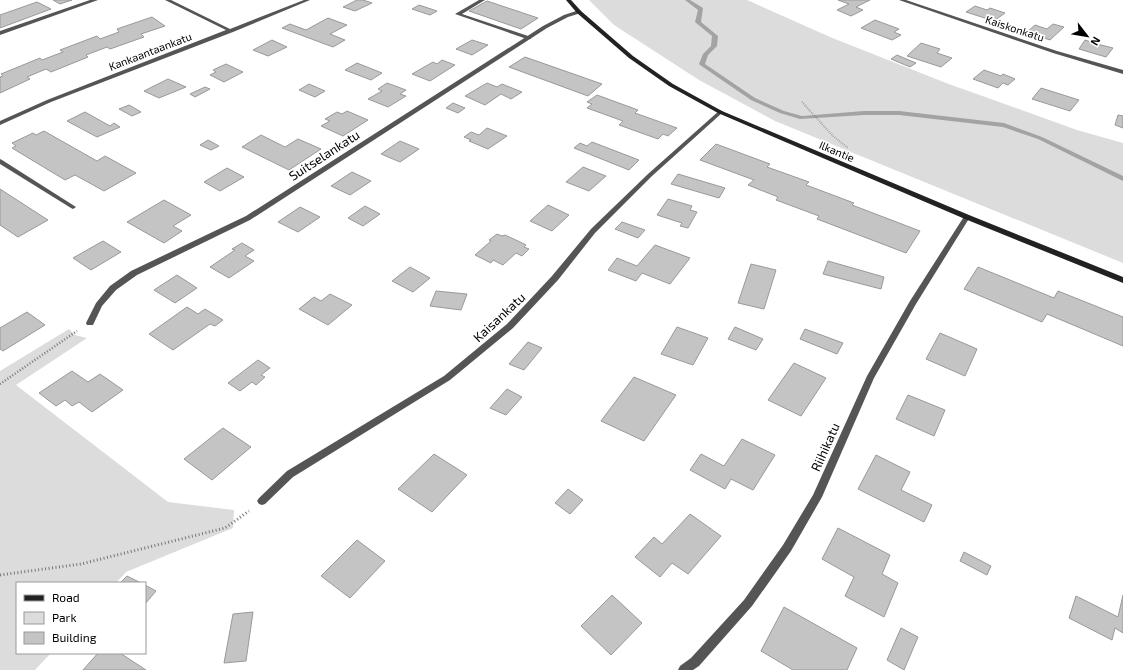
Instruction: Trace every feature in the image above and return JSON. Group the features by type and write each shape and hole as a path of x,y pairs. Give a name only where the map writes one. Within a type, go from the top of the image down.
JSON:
{"main road":[{"name":"Ilkantie","path":"568,0 579,12 631,57 671,85 720,112 1123,280"}],"street":[{"path":"0,33 96,0"},
{"path":"167,0 231,31"},
{"name":"Kankaantaankatu","path":"0,123 49,101 308,0"},
{"path":"483,0 458,14 529,38"},
{"name":"Kaiskonkatu","path":"901,0 1055,52 1123,72"},
{"name":"Suitselankatu","path":"90,322 99,305 113,288 134,273 248,218 529,38 566,16 579,12"},
{"name":"Kaisankatu","path":"262,501 290,474 447,378 510,326 555,278 593,231 650,175 720,112"},
{"path":"0,161 73,207"},
{"name":"Riihikatu","path":"684,670 695,662 748,604 787,548 817,497 870,378 913,303 967,216"}],"path":[{"path":"802,102 833,136 850,149"},
{"path":"0,384 90,322"},
{"path":"0,575 81,564 225,528 262,501"}],"green space":[{"path":"589,0 747,0 830,37 946,83 1077,130 1123,143 1123,263 775,121 699,80 614,25"},
{"path":"69,329 75,335 87,338 16,385 168,502 234,510 233,528 126,572 117,582 16,582 16,654 50,654 35,670 0,670 0,371"}],"building":[{"path":"53,0 72,0 60,4"},
{"path":"357,0 372,3 355,11 343,7"},
{"path":"838,0 870,0 856,7 863,10 851,16 837,10 849,4"},
{"path":"487,1 538,18 521,29 469,11"},
{"path":"37,2 51,9 0,28 0,15"},
{"path":"419,5 437,11 430,15 412,9"},
{"path":"975,6 987,10 990,8 1005,13 994,21 966,12"},
{"path":"152,17 165,26 141,34 144,37 110,49 107,47 86,55 88,57 51,72 46,69 27,77 30,79 0,93 0,77 3,76 1,74 40,58 42,60 63,52 60,50 97,36 100,39 119,32 117,29"},
{"path":"328,18 347,25 330,34 345,40 333,47 282,28 290,24 306,30"},
{"path":"875,20 899,29 894,32 901,35 892,40 861,28"},
{"path":"1053,24 1064,27 1050,40 1027,32 1035,25 1047,29"},
{"path":"272,40 287,47 268,56 253,50"},
{"path":"472,40 488,45 472,55 456,49"},
{"path":"1085,40 1113,48 1106,57 1079,49"},
{"path":"921,43 940,49 937,53 952,58 941,67 907,56"},
{"path":"897,55 916,63 910,67 891,59"},
{"path":"525,57 602,84 588,96 509,67"},
{"path":"442,60 455,65 430,81 412,74 433,62 437,64"},
{"path":"357,63 382,73 371,80 345,70"},
{"path":"226,64 243,72 224,82 210,75 216,72 213,70"},
{"path":"984,70 1001,76 1003,74 1015,79 1008,85 1003,83 998,88 973,79"},
{"path":"168,79 186,87 159,98 144,91"},
{"path":"387,83 406,90 400,94 406,96 388,107 368,99 382,91 378,89"},
{"path":"487,83 497,87 502,84 522,92 511,99 501,94 485,105 465,96"},
{"path":"309,84 325,91 315,97 299,90"},
{"path":"205,87 210,89 195,97 190,94"},
{"path":"1041,88 1079,100 1070,111 1032,99"},
{"path":"597,95 638,110 635,113 677,128 668,136 663,134 658,139 619,125 623,121 587,108 592,104 587,102"},
{"path":"453,103 465,108 458,113 446,108"},
{"path":"129,105 141,112 132,116 119,109"},
{"path":"347,111 368,120 343,136 321,126 330,121 325,119 337,112 342,114"},
{"path":"85,112 110,126 114,123 120,127 97,137 67,121"},
{"path":"1118,115 1123,116 1123,128 1115,125"},
{"path":"487,128 507,136 488,149 469,141 471,140 464,137 471,132 479,135"},
{"path":"44,131 97,161 105,156 136,173 104,191 75,175 65,180 12,148 16,146 12,143 33,133 36,135"},
{"path":"261,135 285,147 298,139 321,149 289,170 242,147"},
{"path":"208,140 219,146 211,150 200,145"},
{"path":"400,141 419,149 400,162 381,154"},
{"path":"592,142 639,160 629,170 574,148 580,143 587,146"},
{"path":"716,144 770,164 767,167 809,182 806,185 854,203 852,205 920,231 906,253 817,219 819,216 776,200 778,197 748,185 754,180 700,160"},
{"path":"583,167 606,176 589,191 566,182"},
{"path":"227,168 244,177 220,191 204,182"},
{"path":"352,172 371,181 350,195 331,186"},
{"path":"678,174 725,188 719,198 671,184"},
{"path":"0,189 48,220 18,237 0,225"},
{"path":"668,199 692,206 690,210 697,212 688,228 680,226 682,223 657,215"},
{"path":"164,200 191,215 173,226 182,231 164,243 127,222"},
{"path":"548,205 569,215 552,231 530,221"},
{"path":"365,206 380,214 363,226 348,218"},
{"path":"300,207 320,217 298,232 278,222"},
{"path":"622,222 645,230 638,238 615,229"},
{"path":"497,234 502,236 505,235 518,241 526,245 524,247 529,249 522,256 516,253 503,265 493,260 491,263 475,255"},
{"path":"103,241 121,252 91,270 73,258"},
{"path":"242,243 254,250 245,256 254,261 229,278 210,267 235,250 232,249"},
{"path":"655,245 690,258 670,284 642,273 636,281 608,270 617,258 637,266"},
{"path":"828,261 884,277 881,289 823,274"},
{"path":"751,264 776,270 764,309 738,303"},
{"path":"410,267 430,278 413,292 392,281"},
{"path":"978,267 1054,298 1058,291 1123,317 1123,346 1047,314 1042,322 964,289"},
{"path":"177,275 197,288 175,303 154,290"},
{"path":"436,291 467,294 461,310 430,306"},
{"path":"330,294 352,305 328,325 299,309 314,297 321,301"},
{"path":"187,307 198,314 205,309 223,320 215,326 210,324 173,350 149,334"},
{"path":"27,312 45,325 3,351 0,349 0,328"},
{"path":"677,327 708,338 693,365 661,354"},
{"path":"735,327 763,339 756,350 728,339"},
{"path":"805,329 843,343 837,354 800,339"},
{"path":"940,333 977,349 965,376 926,359"},
{"path":"528,342 542,348 524,370 509,364"},
{"path":"258,360 270,368 261,375 265,377 256,385 252,382 240,391 228,383"},
{"path":"794,363 826,378 801,416 768,400"},
{"path":"72,371 88,382 100,374 123,390 92,412 79,402 72,406 65,400 56,406 39,393"},
{"path":"634,377 676,395 644,441 601,421"},
{"path":"507,389 522,397 506,415 490,408"},
{"path":"908,395 945,410 934,436 896,419"},
{"path":"223,428 251,447 212,480 184,459"},
{"path":"742,439 775,455 753,490 731,479 725,489 690,470 701,454 724,466"},
{"path":"434,454 467,475 432,512 398,489"},
{"path":"876,455 910,472 901,490 932,505 924,522 858,489"},
{"path":"568,489 583,500 570,514 555,503"},
{"path":"690,514 721,536 688,574 672,563 660,577 635,557 654,537 662,544"},
{"path":"838,528 890,555 882,574 898,583 884,617 845,596 854,577 822,559"},
{"path":"357,540 385,561 350,598 321,576"},
{"path":"964,552 991,566 987,575 960,561"},
{"path":"127,576 139,582 121,582"},
{"path":"146,586 156,591 146,603"},
{"path":"612,595 642,623 611,655 581,626"},
{"path":"1123,595 1123,633 1115,628 1112,640 1069,618 1076,596 1118,617"},
{"path":"784,607 857,648 847,670 793,670 761,651"},
{"path":"253,612 246,661 224,663 233,614"},
{"path":"901,628 918,637 904,670 887,660"},
{"path":"97,654 122,654 146,670 83,670"}],"waterway":[{"path":"687,0 701,9 698,22 715,36 714,46 706,54 702,64 753,99 782,112 802,118 864,113 899,113 1004,125 1040,138 1123,179"}]}
